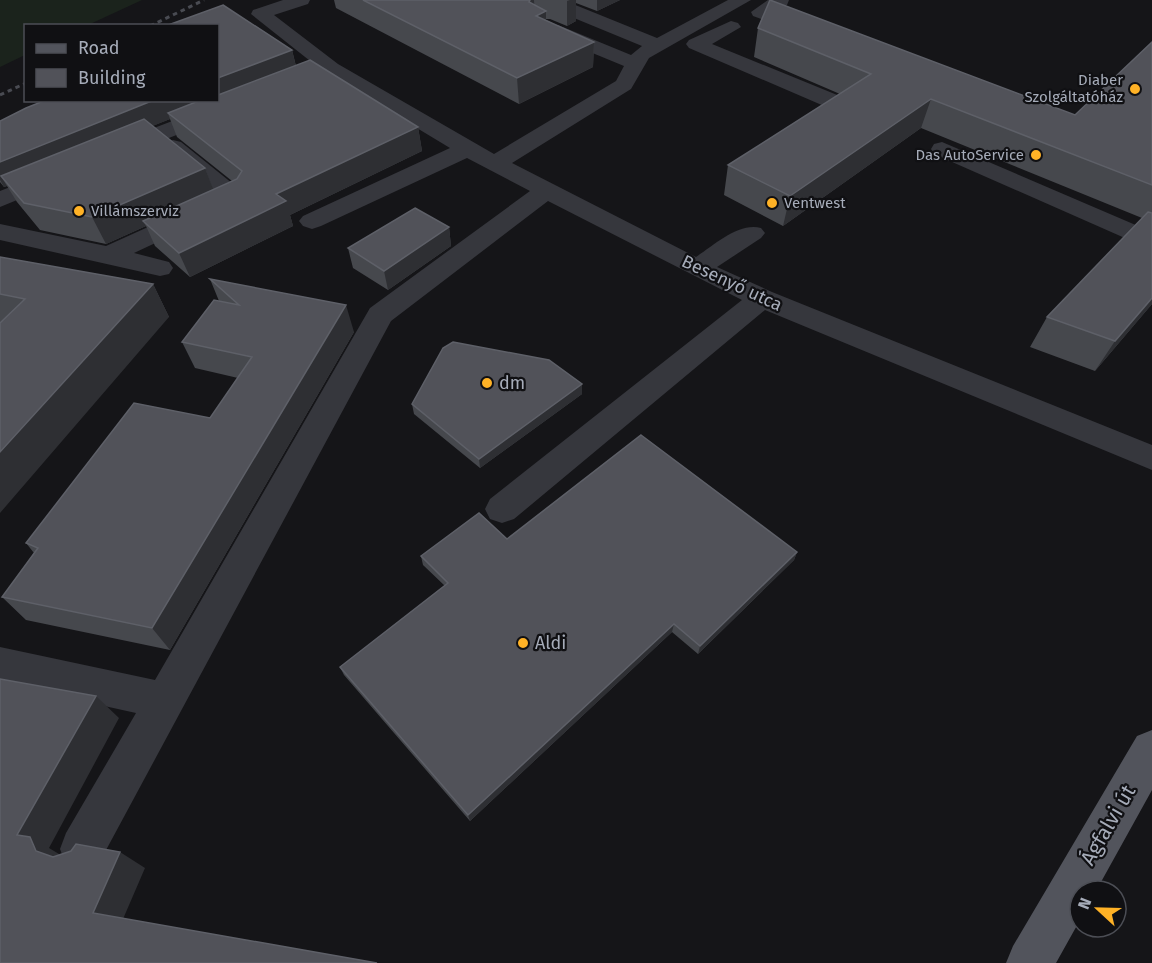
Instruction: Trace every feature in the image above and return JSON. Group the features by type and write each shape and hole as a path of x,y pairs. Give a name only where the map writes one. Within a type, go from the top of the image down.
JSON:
{"main road":[{"name":"Ágfalvi út","path":"1029,963 1152,750"}],"street":[{"name":"Besenyő utca","path":"301,0 260,14 320,72 697,268 762,298 1152,458"},
{"path":"547,0 657,45"},
{"path":"496,163 624,85 642,54 742,0"},
{"path":"777,0 780,1 696,44 839,104"},
{"path":"760,12 825,37"},
{"path":"542,25 636,64"},
{"path":"104,156 237,104"},
{"path":"109,255 236,196 157,134"},
{"path":"312,221 467,149"},
{"path":"942,149 1152,242"},
{"path":"0,200 73,168"},
{"path":"82,849 381,315 545,191"},
{"path":"0,232 160,268"},
{"path":"697,268 752,233"},
{"path":"502,509 762,298"},
{"path":"0,665 165,701"}],"shaded area":[{"path":"0,0 142,0 90,24 24,24 24,55 0,67"}],"building":[{"path":"363,0 530,0 529,2 546,11 536,16 594,42 517,78"},
{"path":"770,0 1075,115 1152,42 1152,185 931,99 790,196 728,165 871,74 758,28"},
{"path":"223,5 292,50 219,78 219,24 171,24"},
{"path":"310,60 418,127 276,194 286,201 179,253 143,221 237,179 242,171 168,113 196,102 219,102 219,95"},
{"path":"41,102 149,102 0,162 0,121"},
{"path":"144,119 205,168 92,217 24,203 1,176"},
{"path":"415,208 449,227 384,271 348,248"},
{"path":"1148,212 1152,213 1152,298 1115,341 1047,317"},
{"path":"0,257 153,284 0,452 0,323 25,299 0,294"},
{"path":"210,279 346,305 152,628 2,597 38,548 26,543 134,403 210,418 252,357 182,342 214,300 239,305"},
{"path":"453,342 549,360 582,384 479,459 412,404 443,348"},
{"name":"Aldi","path":"641,435 797,552 700,646 674,624 468,815 340,667 448,583 421,556 479,513 507,539"},
{"path":"0,679 96,696 17,835 30,837 36,851 53,857 71,851 76,844 120,852 93,913 377,963 0,963"}],"railway":[{"path":"154,24 204,0"},
{"path":"0,95 24,84"}],"place":[{"name":"Diaber Szolgáltatóház","path":"1135,89"},
{"name":"Das AutoService","path":"1036,155"},
{"name":"Ventwest","path":"772,203"},
{"name":"Villámszerviz","path":"79,211"},
{"name":"dm","path":"487,383"},
{"name":"Aldi","path":"523,643"}]}
